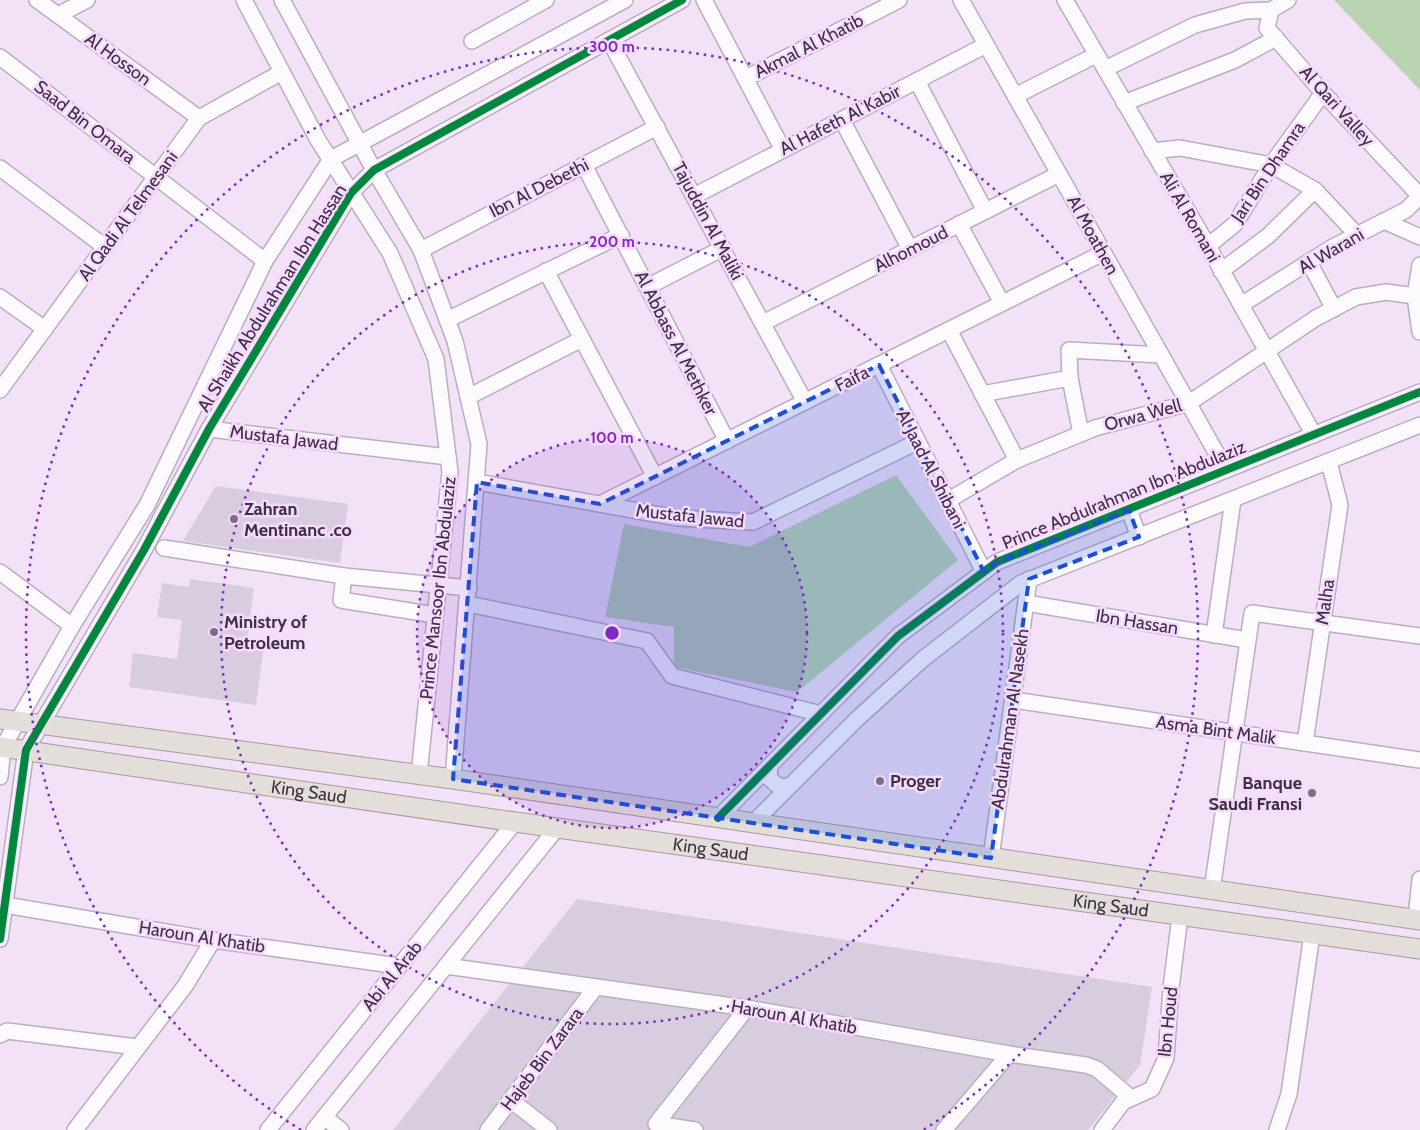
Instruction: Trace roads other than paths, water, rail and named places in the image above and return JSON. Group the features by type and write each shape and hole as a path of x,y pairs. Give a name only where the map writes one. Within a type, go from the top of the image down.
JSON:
{"main road":[{"name":"King Saud","path":"9,720 419,775 1418,920"},
{"name":"King Saud","path":"2,747 557,828 1420,949"}],"street":[{"name":"Al Hosson","path":"37,0 199,118"},
{"path":"58,15 87,0"},
{"name":"Prince Mansoor Ibn Abdulaziz","path":"244,0 331,159 390,253 436,359 450,472 419,775"},
{"name":"Prince Mansoor Ibn Abdulaziz","path":"282,0 374,170 421,250 456,341 479,444 454,780"},
{"path":"472,41 546,0"},
{"name":"Al Shaikh Abdulrahman Ibn Hassan","path":"2,747 9,720 72,626 147,505 265,261 331,159 625,0"},
{"name":"Al Shaikh Abdulrahman Ibn Hassan","path":"26,750 144,550 209,429 351,193 374,170 682,0"},
{"path":"704,0 783,150"},
{"name":"Akmal Al Khatib","path":"746,78 899,0"},
{"name":"Al Moathen","path":"961,0 1226,470"},
{"name":"Ali Al Romani","path":"1065,0 1208,246 1314,435"},
{"path":"1105,69 1195,25 1245,11 1271,10 1288,0"},
{"name":"Al Qari Valley","path":"1271,10 1267,28 1323,93 1420,196"},
{"path":"1124,103 1235,60 1276,38"},
{"name":"Tajuddin Al Maliki","path":"609,40 806,402"},
{"name":"Al Hafeth Al Kabir","path":"694,196 986,45"},
{"path":"1015,96 1096,55"},
{"name":"Saad Bin Omara","path":"0,56 265,261"},
{"name":"Al Qadi Al Telmesani","path":"0,390 199,118 282,72"},
{"path":"917,81 985,211"},
{"name":"Jari Bin Dhamra","path":"1208,246 1235,224 1270,165 1323,93"},
{"path":"842,120 910,249"},
{"name":"Ibn Al Debethi","path":"421,250 657,127"},
{"path":"1152,151 1180,148 1270,165 1315,190 1357,235"},
{"name":"Al Abbass Al Methker","path":"584,165 727,441"},
{"path":"0,168 105,247"},
{"name":"Alhomoud","path":"763,323 1059,174"},
{"path":"1221,271 1268,236 1315,190"},
{"name":"Al Warani","path":"1241,305 1309,262 1406,210 1420,196"},
{"path":"1384,221 1420,237"},
{"path":"959,224 1002,303"},
{"path":"447,320 621,235"},
{"path":"647,286 722,248"},
{"name":"Faifa","path":"600,504 1103,253"},
{"path":"1309,262 1334,309"},
{"path":"1420,265 1414,296 1420,332"},
{"path":"546,272 655,477"},
{"name":"Orwa Well","path":"947,501 1017,460 1081,434 1096,428 1189,403 1316,318 1356,297 1386,292 1414,296"},
{"path":"0,297 44,329"},
{"path":"949,330 1017,460"},
{"path":"468,397 582,339"},
{"path":"1081,434 1070,378 1069,350 1161,355"},
{"name":"Al Jaad Al Shibani","path":"879,365 984,572"},
{"path":"982,394 1070,378"},
{"name":"Prince Abdulrahman Ibn Abdulaziz","path":"718,818 898,636 997,562 1420,392"},
{"path":"753,823 791,784 923,659 1021,583 1420,425"},
{"name":"Mustafa Jawad","path":"209,429 448,457"},
{"name":"Mustafa Jawad","path":"477,482 677,518 753,522 917,442"},
{"name":"Malha","path":"1305,743 1340,505 1329,462"},
{"path":"1214,634 1233,500"},
{"path":"1129,510 1139,537"},
{"path":"164,548 344,576 469,588"},
{"path":"0,572 72,626"},
{"path":"344,576 342,600 435,615"},
{"name":"Abdulrahman Al Nasekh","path":"991,858 1030,580"},
{"name":"Ibn Hassan","path":"1026,603 1247,640"},
{"path":"468,604 647,641 672,676 821,714"},
{"path":"1212,890 1252,613 1420,636"},
{"name":"Asma Bint Malik","path":"1013,700 1420,760"},
{"path":"0,777 2,747"},
{"path":"0,939 26,750"},
{"path":"770,766 769,778 772,782 784,787 791,784"},
{"name":"Abi Al Arab","path":"268,1130 515,822"},
{"name":"Abi Al Arab","path":"314,1130 557,828"},
{"path":"1418,920 1420,879"},
{"name":"Haroun Al Khatib","path":"5,905 213,940 399,966"},
{"name":"Ibn Houd","path":"1102,1130 1123,1102 1152,1088 1166,1058 1171,988 1180,916"},
{"path":"1277,1130 1289,1094 1312,934"},
{"path":"75,1130 194,973 213,940"},
{"name":"Haroun Al Khatib","path":"446,966 747,1008 1009,1054 1086,1064 1097,1069 1131,1098"},
{"name":"Hajeb Bin Zarara","path":"488,1130 512,1101 595,988"},
{"path":"694,1130 656,1124 747,1008"},
{"path":"0,1035 7,1031 137,1047"},
{"path":"944,1130 1009,1054"},
{"path":"512,1101 549,1130"},
{"path":"324,1117 342,1130"}],"place":[{"name":"Zahran Mentinanc .co","path":"234,519"},
{"name":"Ministry of Petroleum","path":"214,632"},
{"name":"Proger","path":"880,781"},
{"name":"Banque Saudi Fransi","path":"1312,793"}]}
